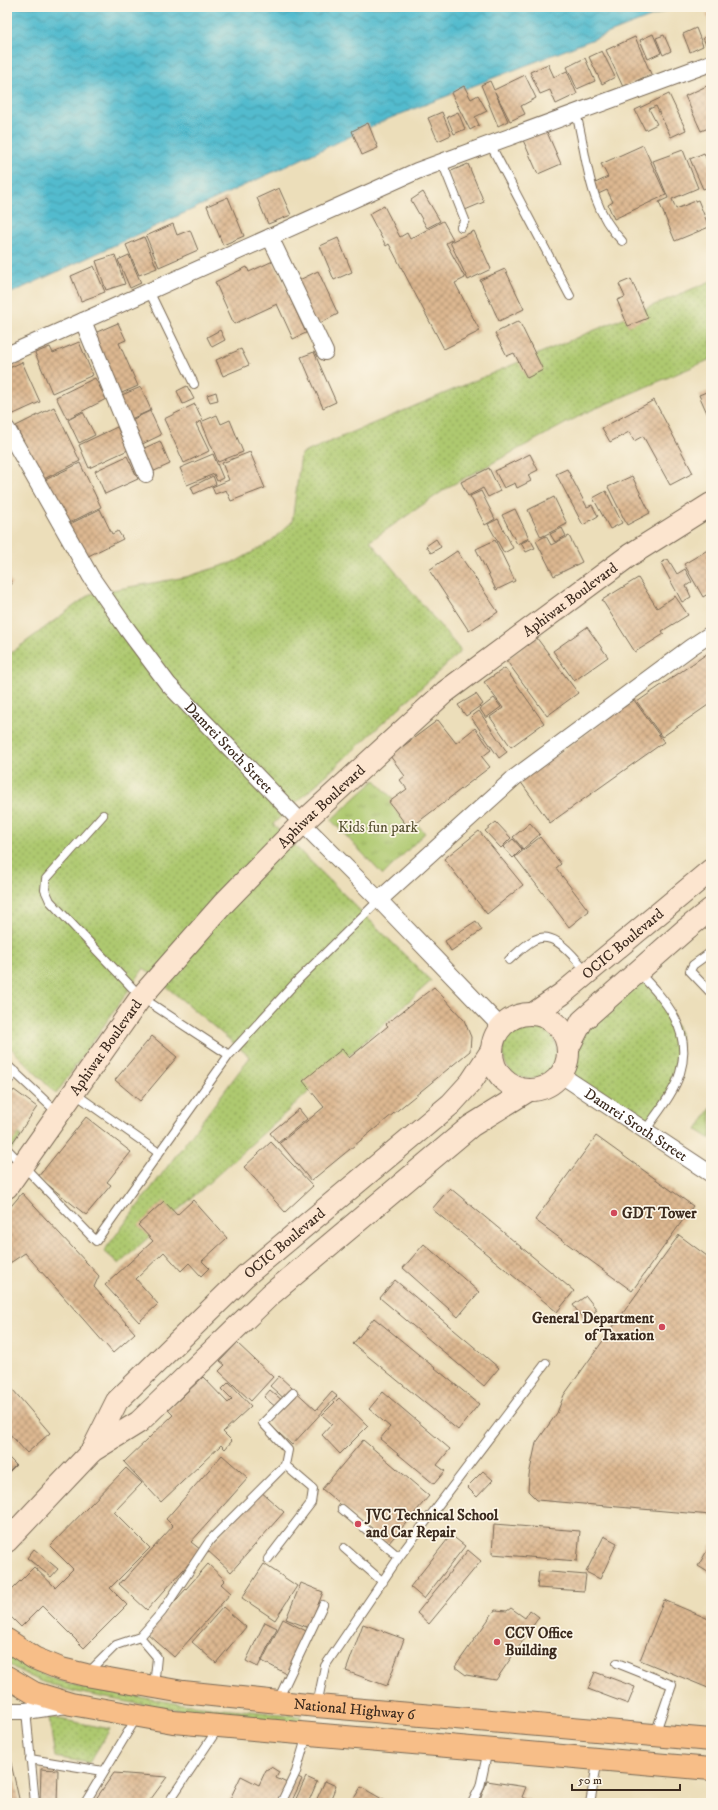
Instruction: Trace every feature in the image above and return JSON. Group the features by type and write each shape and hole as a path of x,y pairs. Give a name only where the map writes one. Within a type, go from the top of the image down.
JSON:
{"highway":[{"name":"National Highway 6","path":"7,1640 34,1658 61,1669 154,1688 317,1706 711,1740"},
{"name":"National Highway 6","path":"7,1677 34,1693 71,1704 173,1722 711,1769"}],"street":[{"path":"7,355 417,172 711,63"},
{"path":"270,237 326,352"},
{"path":"82,321 146,474"},
{"name":"Damrei Sroth Street","path":"7,429 91,577 168,684 501,1027"},
{"name":"Aphiwat Boulevard","path":"7,1187 141,997 223,904 302,823 445,692 630,555 711,504"},
{"path":"379,900 514,778 691,646 711,634"},
{"name":"OCIC Boulevard","path":"533,1014 562,994 711,870"},
{"name":"OCIC Boulevard","path":"568,1048 582,1021 637,971 711,909"},
{"path":"533,1014 545,1017 556,1025 564,1035 568,1048 567,1062 561,1075 552,1083 541,1089 529,1090 514,1087 502,1078 494,1065 492,1050 496,1034 501,1027 510,1020 521,1015 533,1014"},
{"name":"OCIC Boulevard","path":"92,1451 117,1401 245,1276 450,1104 471,1082 492,1050"},
{"name":"Damrei Sroth Street","path":"561,1075 711,1174"},
{"name":"OCIC Boulevard","path":"7,1540 92,1451 139,1422 270,1295 471,1126 529,1090"},
{"path":"7,1711 26,1711 71,1704"}],"lane":[{"path":"576,113 582,135 593,192 600,211 611,230 622,241"},
{"path":"490,144 570,296"},
{"path":"442,162 465,220 461,227"},
{"path":"149,291 194,384"},
{"path":"103,815 46,879 45,890 50,901 62,916 141,997 229,1055"},
{"path":"7,1149 96,1241 229,1055 299,979 379,900"},
{"path":"509,960 535,940 545,938 557,940 588,972"},
{"path":"711,952 693,965 690,971 711,993"},
{"path":"637,971 658,993 673,1013 680,1033 684,1053 680,1074 670,1093 645,1131"},
{"path":"7,1065 58,1113"},
{"path":"7,1082 16,1072"},
{"path":"73,1092 159,1153"},
{"path":"317,1706 325,1666 399,1557 546,1363"},
{"path":"86,1675 116,1645 140,1637 162,1612 210,1540 285,1466 288,1450 263,1423 293,1393"},
{"path":"268,1559 311,1503 313,1488 285,1466"},
{"path":"342,1509 399,1557"},
{"path":"344,1548 383,1582"},
{"path":"277,1702 323,1605"},
{"path":"140,1637 157,1657 154,1688"},
{"path":"617,1664 672,1685 655,1735"},
{"path":"26,1711 35,1803"},
{"path":"85,1803 103,1771 138,1716"},
{"path":"168,1803 220,1726"},
{"path":"281,1803 296,1772 307,1734"},
{"path":"472,1803 480,1787 488,1749"},
{"path":"30,1759 103,1771"},
{"path":"590,1803 598,1759"}],"green space":[{"path":"711,281 711,359 585,413 450,486 370,541 461,651 273,824 431,981 119,1264 104,1251 250,1057 144,968 56,1094 7,1044 7,656 90,594 186,577 237,561 270,542 292,522 301,454"},
{"name":"Kids fun park","path":"375,780 425,833 383,875 331,820"},
{"path":"637,971 658,993 680,1033 680,1074 645,1131 561,1075 567,1062 568,1048"},
{"path":"525,1025 535,1025 545,1029 553,1037 557,1047 557,1057 553,1067 545,1075 535,1079 525,1079 515,1075 507,1067 503,1057 503,1047 507,1037 515,1029"},
{"path":"711,1108 711,1139 697,1130"},
{"path":"7,1121 21,1136 7,1156"},
{"path":"7,1654 25,1667 54,1679 85,1688 181,1704 301,1716 300,1724 171,1709 80,1693 35,1679 21,1672 7,1663"},
{"path":"49,1717 110,1729 89,1763 55,1757"}],"water":[{"path":"7,7 676,7 388,119 7,295"}],"building":[{"path":"711,12 711,27 706,14"},
{"path":"696,28 703,46 690,52 683,34"},
{"path":"653,34 661,53 648,59 640,40"},
{"path":"664,35 671,51 663,55 656,38"},
{"path":"711,35 711,46 707,47 703,38"},
{"path":"635,37 651,74 623,87 606,50"},
{"path":"602,51 615,77 602,84 589,57"},
{"path":"585,58 595,81 577,89 567,67"},
{"path":"548,64 554,77 567,71 577,94 556,104 550,90 540,94 530,72"},
{"path":"525,75 536,98 521,106 525,114 510,121 495,92 508,121 498,126 481,85 490,81 494,90"},
{"path":"711,84 711,127 701,131 685,96"},
{"path":"464,86 471,99 478,95 487,111 475,117 479,125 470,130 451,93"},
{"path":"669,94 686,130 671,137 656,106 649,109 657,124 645,130 635,110"},
{"path":"442,112 451,135 438,141 428,118"},
{"path":"458,112 465,129 454,134 447,117"},
{"path":"368,123 378,148 362,155 352,131"},
{"path":"546,130 561,164 538,174 523,140"},
{"path":"643,145 666,195 614,219 608,205 613,202 607,190 596,195 591,185 608,177 601,164"},
{"path":"683,150 698,188 672,199 676,209 698,200 709,227 675,241 659,202 668,198 653,161"},
{"path":"704,153 711,169 711,186 703,189 690,159"},
{"path":"468,164 484,202 465,210 449,172"},
{"path":"279,188 291,215 268,224 257,198"},
{"path":"423,192 440,221 427,228 411,200"},
{"path":"228,197 244,236 223,245 207,206"},
{"path":"384,206 400,237 407,233 410,239 443,221 453,239 446,243 465,278 455,283 480,331 444,349 389,244 386,246 369,214"},
{"path":"173,224 177,235 190,230 198,250 159,267 146,236"},
{"path":"474,231 491,269 468,280 450,242"},
{"path":"144,237 157,268 139,275 126,245"},
{"path":"338,238 352,272 334,280 320,246"},
{"path":"115,255 125,284 106,290 96,261"},
{"path":"129,255 141,283 130,288 118,260"},
{"path":"273,261 306,333 293,339 277,304 234,324 215,282 247,267 249,272"},
{"path":"94,266 105,292 81,301 71,276"},
{"path":"505,269 524,309 499,321 480,280"},
{"path":"318,271 338,314 314,326 293,283"},
{"path":"631,279 648,318 628,326 617,300 625,297 619,284"},
{"path":"519,321 543,370 527,378 514,353 507,356 495,333"},
{"path":"118,323 126,340 119,343 138,386 110,398 83,338"},
{"path":"220,330 225,340 212,347 207,337"},
{"path":"79,342 93,375 52,393 35,353 50,347 53,353"},
{"path":"241,349 249,365 223,376 216,360"},
{"path":"314,352 336,402 323,408 301,357"},
{"path":"22,362 40,402 7,417 7,369"},
{"path":"95,378 106,399 67,419 56,397"},
{"path":"187,386 194,399 183,404 177,391"},
{"path":"141,387 151,410 122,423 112,399"},
{"path":"711,390 711,422 699,395"},
{"path":"216,392 218,400 210,402 207,395"},
{"path":"654,400 693,473 670,485 643,436 634,441 629,432 610,442 602,428"},
{"path":"195,404 203,421 217,415 221,424 230,420 243,452 218,462 201,421 196,424 209,451 184,463 164,419"},
{"path":"54,407 80,461 42,480 16,426"},
{"path":"150,411 161,435 132,449 121,425"},
{"path":"83,412 95,435 79,443 68,420"},
{"path":"117,427 128,450 89,468 79,445"},
{"path":"160,441 170,464 141,477 131,454"},
{"path":"250,452 265,488 231,501 226,490 215,494 212,487 229,480 222,463"},
{"path":"213,454 223,478 217,481 214,474 187,485 180,468"},
{"path":"530,454 538,470 528,475 531,481 517,488 515,483 504,488 495,471"},
{"path":"127,456 138,479 105,494 95,471"},
{"path":"80,463 101,507 65,525 43,481"},
{"path":"489,468 500,491 488,497 483,488 468,496 461,482"},
{"path":"567,469 587,507 592,505 598,516 583,525 556,474"},
{"path":"213,476 216,484 194,494 191,487"},
{"path":"632,476 650,513 627,525 608,487"},
{"path":"481,491 495,519 485,525 470,496"},
{"path":"606,491 622,523 610,529 593,498"},
{"path":"554,497 567,524 541,537 528,510"},
{"path":"100,509 112,534 118,531 123,539 80,560 64,527"},
{"path":"515,509 529,538 517,544 502,515"},
{"path":"498,519 513,548 504,553 488,524"},
{"path":"562,528 566,536 555,542 550,534"},
{"path":"546,536 551,545 569,536 582,562 554,576 536,541"},
{"path":"436,539 441,547 431,553 426,546"},
{"path":"530,539 535,548 526,552 521,543"},
{"path":"495,540 515,581 496,590 476,549"},
{"path":"711,548 711,592 703,597 684,564"},
{"path":"457,551 498,612 469,631 429,570"},
{"path":"668,559 677,574 685,569 692,582 686,586 691,597 682,602 661,563"},
{"path":"7,575 12,584 7,587"},
{"path":"638,578 657,608 675,596 688,615 662,631 664,634 635,652 602,600"},
{"path":"587,627 608,657 574,681 553,651"},
{"path":"536,637 578,693 547,716 506,660"},
{"path":"711,651 711,703 662,737 637,702"},
{"path":"505,668 544,723 511,747 490,717 503,708 484,682"},
{"path":"476,694 483,704 466,716 458,705"},
{"path":"494,698 501,707 486,718 480,709"},
{"path":"634,700 664,742 550,823 520,781"},
{"path":"479,711 507,752 499,758 471,717"},
{"path":"438,720 456,743 475,728 491,750 482,757 490,767 409,829 389,802 407,789 400,780 405,776 390,756"},
{"path":"496,822 511,838 501,848 485,831"},
{"path":"530,823 540,834 523,849 513,837"},
{"path":"479,831 523,885 487,914 444,859"},
{"path":"540,837 561,864 556,868 589,911 569,927 515,857"},
{"path":"513,839 522,849 513,858 503,847"},
{"path":"476,921 482,930 451,951 445,941"},
{"path":"434,987 464,1020 471,1037 470,1051 311,1181 280,1143 324,1107 303,1081 342,1049 349,1058 388,1026 386,1024"},
{"path":"152,1036 177,1057 140,1101 115,1080"},
{"path":"14,1090 37,1107 13,1142 7,1137 7,1100"},
{"path":"299,1109 307,1119 278,1143 270,1133"},
{"path":"86,1117 131,1152 107,1182 111,1185 86,1215 38,1177"},
{"name":"GDT Tower","path":"596,1136 693,1206 632,1291 535,1220"},
{"path":"271,1142 313,1186 285,1212 244,1167"},
{"path":"450,1188 574,1291 557,1312 432,1209"},
{"path":"22,1193 99,1276 94,1287 135,1333 113,1353 25,1253 7,1265 7,1211"},
{"path":"193,1200 227,1238 202,1261 209,1268 201,1276 189,1263 181,1271 164,1252 136,1279 158,1304 139,1322 105,1285 153,1241 138,1225 164,1201 177,1215"},
{"name":"General Department of Taxation","path":"679,1235 711,1259 711,1515 537,1500 528,1491 529,1475 536,1443 557,1413 564,1395"},
{"path":"424,1244 479,1292 458,1317 403,1268"},
{"path":"395,1280 499,1368 484,1386 380,1298"},
{"path":"586,1296 597,1310 584,1320 573,1305"},
{"path":"374,1318 479,1404 458,1430 353,1344"},
{"path":"237,1343 273,1377 251,1401 219,1371 225,1365 220,1361"},
{"path":"279,1376 316,1410 332,1392 337,1396 292,1445 268,1423 287,1401 270,1386"},
{"path":"203,1377 228,1403 232,1399 222,1389 229,1382 251,1406 223,1432 232,1441 225,1449 221,1445 161,1502 124,1462 173,1415 168,1410"},
{"path":"7,1383 50,1433 27,1453 7,1431"},
{"path":"270,1390 283,1401 277,1408 264,1397"},
{"path":"383,1392 450,1449 437,1465 445,1471 434,1484 380,1439 390,1427 369,1409"},
{"path":"339,1398 368,1426 340,1454 322,1435 332,1424 322,1415"},
{"path":"363,1440 429,1496 388,1544 322,1489"},
{"path":"222,1455 248,1478 191,1542 201,1550 147,1610 119,1584 173,1526 166,1519"},
{"path":"7,1456 16,1465 7,1474"},
{"path":"126,1468 142,1483 114,1512 150,1548 110,1588 127,1605 84,1648 42,1606 21,1627 7,1613 7,1594 34,1567 55,1587 73,1569 50,1546"},
{"path":"483,1471 493,1480 477,1497 467,1487"},
{"path":"260,1491 284,1512 231,1572 207,1550"},
{"path":"494,1524 580,1531 577,1561 492,1554"},
{"path":"451,1535 465,1546 424,1599 410,1587"},
{"path":"604,1536 617,1543 600,1579 586,1572"},
{"path":"711,1544 711,1574 698,1566"},
{"path":"34,1549 58,1569 51,1577 27,1558"},
{"path":"468,1550 481,1561 429,1624 417,1613"},
{"path":"208,1564 225,1580 221,1584 231,1593 174,1657 147,1633"},
{"path":"264,1564 297,1586 275,1620 242,1598"},
{"path":"539,1571 586,1575 584,1591 537,1588"},
{"path":"301,1583 323,1592 309,1628 286,1619"},
{"path":"664,1600 711,1620 711,1680 708,1688 640,1660"},
{"path":"223,1607 246,1627 216,1663 192,1642"},
{"name":"CCV Office Building","path":"511,1608 525,1618 530,1610 539,1617 496,1680 466,1675 455,1667 495,1610 507,1611"},
{"path":"283,1619 308,1632 287,1674 262,1661"},
{"path":"265,1622 277,1628 258,1667 246,1661"},
{"path":"363,1624 404,1639 387,1686 346,1671"},
{"path":"595,1672 635,1687 628,1704 588,1689"},
{"path":"8,1750 20,1803 7,1803"},
{"path":"271,1767 279,1772 276,1778 287,1783 278,1803 228,1803 241,1776 259,1785 266,1770"},
{"path":"41,1769 58,1770 57,1803 40,1803"},
{"path":"114,1773 167,1777 148,1803 93,1803"},
{"path":"296,1776 302,1779 291,1803 283,1803"},
{"path":"306,1777 317,1782 308,1803 294,1803"},
{"path":"325,1781 336,1786 329,1803 315,1803"},
{"path":"487,1781 526,1787 522,1797 537,1803 479,1803"},
{"path":"361,1787 389,1803 351,1803"}],"place":[{"name":"GDT Tower","path":"614,1213"},
{"name":"General Department of Taxation","path":"662,1327"},
{"name":"JVC Technical School and Car Repair","path":"358,1524"},
{"name":"CCV Office Building","path":"497,1642"}]}
